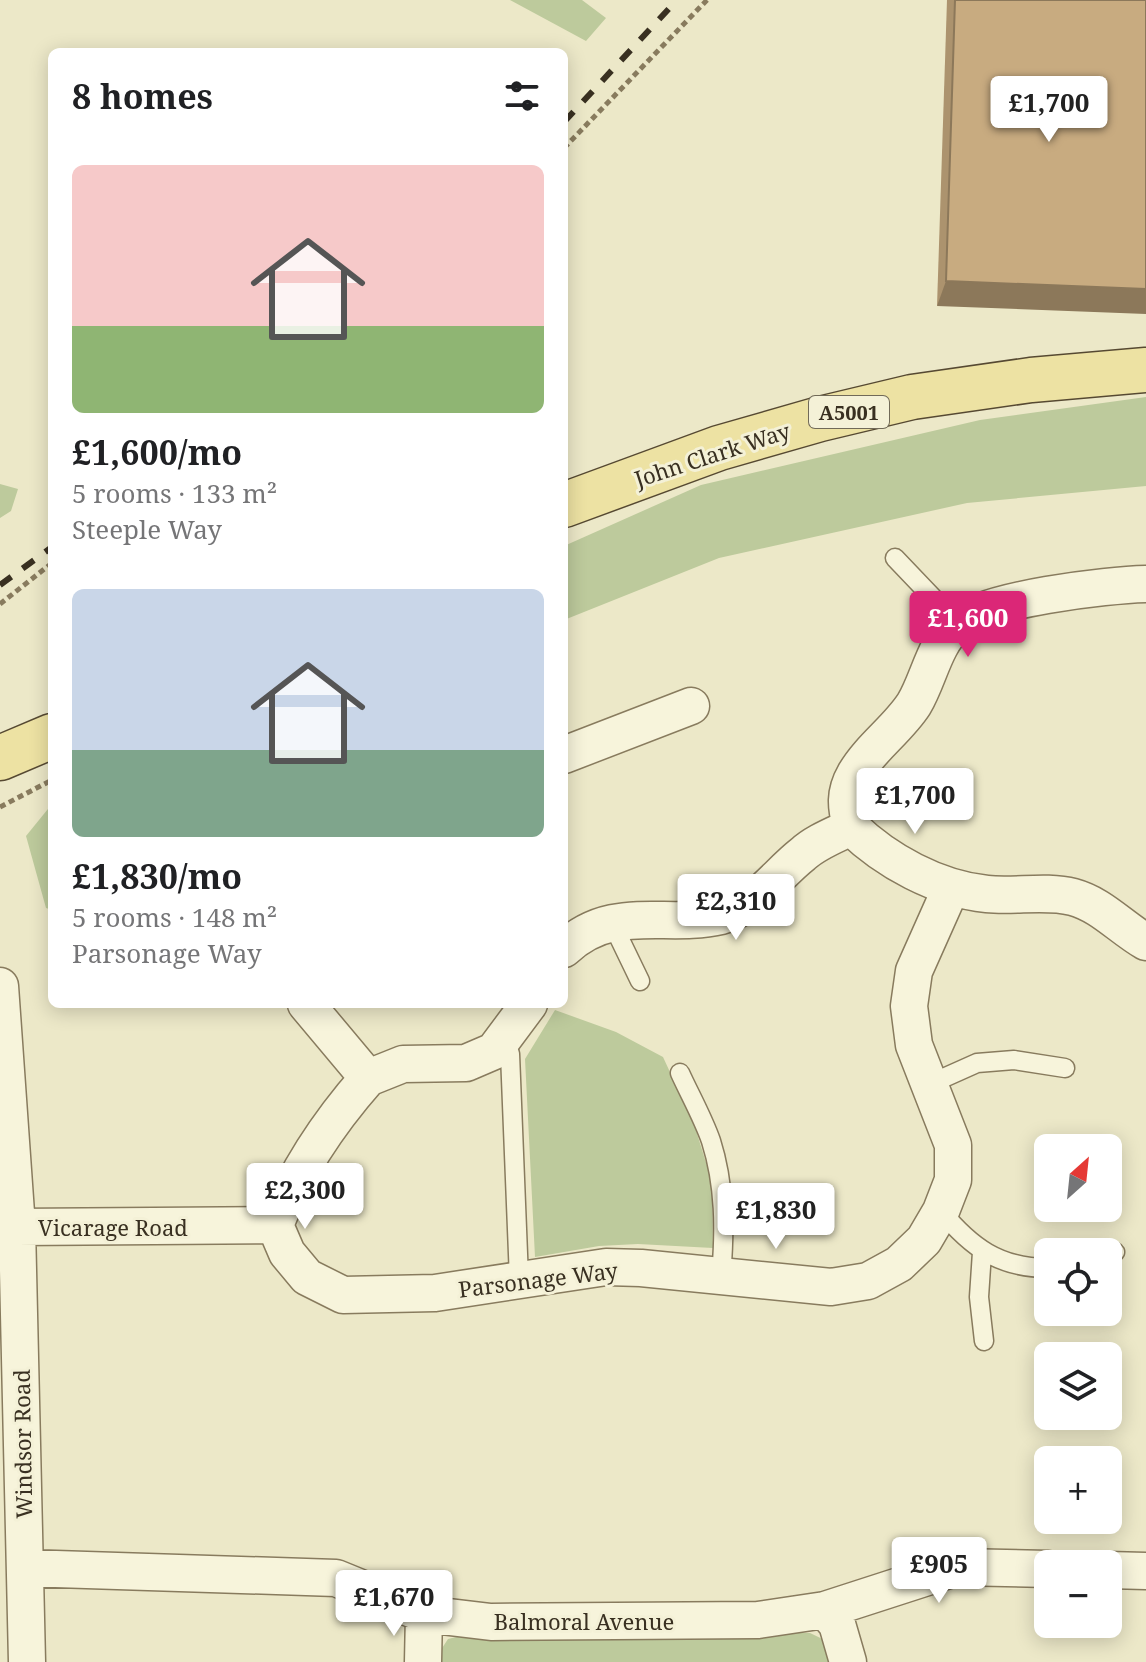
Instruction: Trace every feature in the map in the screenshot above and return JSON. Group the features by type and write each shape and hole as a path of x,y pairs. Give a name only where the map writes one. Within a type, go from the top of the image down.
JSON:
{"main road":[{"name":"John Clark Way","path":"568,504 719,448 912,397 1031,380 1146,370"},
{"path":"0,758 48,738"}],"street":[{"path":"1146,584 1121,584 998,604 957,623 938,649 914,704 855,774 845,803 851,827 870,846 951,888 987,894 1069,896 1095,904 1146,942"},
{"path":"568,753 691,706"},
{"path":"580,928 721,916 749,904 805,851 851,827"},
{"name":"Parsonage Way","path":"275,1225 287,1253 307,1277 343,1295 435,1293 606,1267 831,1287 868,1281 899,1264 924,1240 941,1211 953,1180 953,1145 914,1045 909,1006 914,971 951,888"},
{"name":"Windsor Road","path":"0,986 2,1070 17,1227 27,1662"},
{"path":"309,1008 368,1078"},
{"path":"275,1225 288,1191 348,1101 368,1078 403,1064 466,1063 494,1051 526,1008"},
{"name":"Vicarage Road","path":"17,1227 275,1225"},
{"name":"Balmoral Avenue","path":"25,1568 336,1578 424,1614 491,1622 743,1620 825,1610 958,1567 1034,1569"},
{"path":"1122,1570 1146,1571"},
{"path":"825,1610 837,1624 848,1662"},
{"path":"423,1662 424,1614"}],"lane":[{"path":"895,558 957,623"},
{"path":"580,928 640,981"},
{"path":"504,1039 510,1054 519,1279"},
{"path":"930,1084 977,1063 1014,1060 1065,1068"},
{"path":"680,1073 711,1141 720,1185 725,1228 721,1276"},
{"path":"941,1211 960,1235 982,1252 1007,1262 1034,1266"},
{"path":"982,1252 979,1297 984,1341"}],"path":[{"path":"568,144 707,0"},
{"path":"0,604 48,566"},
{"path":"0,807 48,782"}],"green space":[{"path":"510,0 582,0 606,18 586,41"},
{"path":"1146,397 1146,486 967,503 719,558 568,618 568,544 701,485 980,420"},
{"path":"0,484 18,489 11,511 0,518"},
{"path":"48,809 48,909 46,908 26,836"},
{"path":"555,1010 616,1032 663,1057 694,1124 712,1182 713,1248 638,1244 599,1246 535,1257 525,1059"},
{"path":"485,1630 810,1633 837,1646 840,1662 433,1662 448,1639"}],"building":[{"path":"955,0 1146,0 1146,289 946,281"}],"railway":[{"path":"568,118 677,0"},
{"path":"0,585 48,550"}]}
